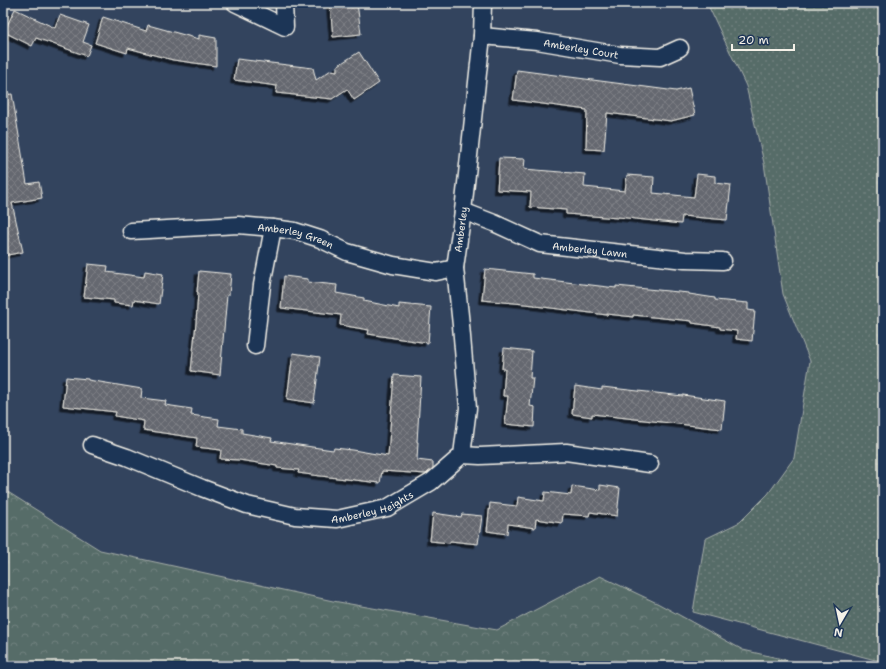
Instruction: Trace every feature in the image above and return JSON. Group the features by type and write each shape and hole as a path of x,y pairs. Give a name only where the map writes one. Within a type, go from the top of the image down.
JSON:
{"street":[{"path":"235,3 285,27 284,3"},
{"name":"Amberley","path":"462,455 468,408 455,268 463,211 482,36 482,3"},
{"name":"Amberley Court","path":"482,36 537,40 620,55 660,56 680,48"},
{"name":"Amberley Lawn","path":"463,211 494,222 540,244 685,260 723,261"},
{"name":"Amberley Green","path":"131,231 238,226 273,228 295,231 320,238 347,252 393,265 436,272 455,268"},
{"path":"255,346 262,285 273,228"},
{"name":"Amberley Heights","path":"92,445 127,457 247,505 295,516 337,519 387,508 431,482 462,455"},
{"path":"462,455 480,456 566,452 650,464"}],"green space":[{"path":"707,3 883,3 883,662 693,612 705,539 740,522 768,494 794,458 810,361 783,294 764,163 746,86"},
{"path":"3,489 100,550 333,601 497,630 600,576 659,604 743,650 813,666 3,666"}],"building":[{"path":"357,3 361,34 333,37 330,4"},
{"path":"15,9 55,28 60,15 89,25 83,42 91,45 87,56 36,38 32,46 4,32"},
{"path":"103,17 146,31 148,25 199,39 199,35 216,38 216,66 173,60 128,48 127,53 95,43"},
{"path":"359,52 379,83 354,100 347,89 332,99 276,93 277,86 234,80 237,59 313,68 316,80 331,70 337,71 337,66"},
{"path":"517,70 676,91 689,88 695,115 671,121 607,113 604,150 586,149 587,110 513,100"},
{"path":"12,94 27,184 39,182 42,198 12,203 23,252 3,256 3,95"},
{"path":"499,158 525,159 524,169 585,174 584,187 625,191 627,175 654,177 653,193 694,197 697,174 715,176 715,183 731,185 727,220 682,216 681,224 618,217 566,214 566,210 530,207 531,192 497,190"},
{"path":"88,264 108,266 107,272 144,277 145,271 163,274 159,304 134,300 133,305 114,303 114,300 84,297"},
{"path":"485,269 533,274 533,278 616,288 616,286 689,293 715,298 715,300 748,303 748,310 755,311 752,341 736,339 737,331 692,323 692,321 633,315 633,317 607,315 535,305 482,300"},
{"path":"199,271 231,274 229,295 227,295 220,375 191,371"},
{"path":"284,276 308,279 308,282 337,285 336,293 364,298 364,301 399,308 399,304 431,307 428,343 368,334 369,330 340,325 341,315 281,308"},
{"path":"504,348 532,351 530,378 533,378 530,406 535,407 534,427 505,424 508,396 503,396 505,369 502,369"},
{"path":"293,353 320,357 314,403 287,399"},
{"path":"394,375 421,377 417,460 433,462 433,468 426,474 382,471 380,483 298,473 299,470 277,468 277,466 239,460 220,459 221,450 196,447 197,438 143,430 144,421 115,416 116,412 63,406 66,377 88,379 142,389 141,398 166,401 165,405 192,409 191,415 219,419 218,426 242,429 242,433 272,438 271,441 333,450 334,448 353,450 388,456"},
{"path":"575,386 602,390 602,387 683,395 725,401 722,429 592,414 592,417 572,414"},
{"path":"600,485 620,488 617,516 590,512 589,516 563,514 562,523 536,519 535,528 508,524 507,534 487,531 490,503 517,506 518,497 544,501 545,492 571,495 572,486 600,490"},
{"path":"433,513 461,517 462,514 482,516 478,544 450,541 450,543 430,541"}]}
